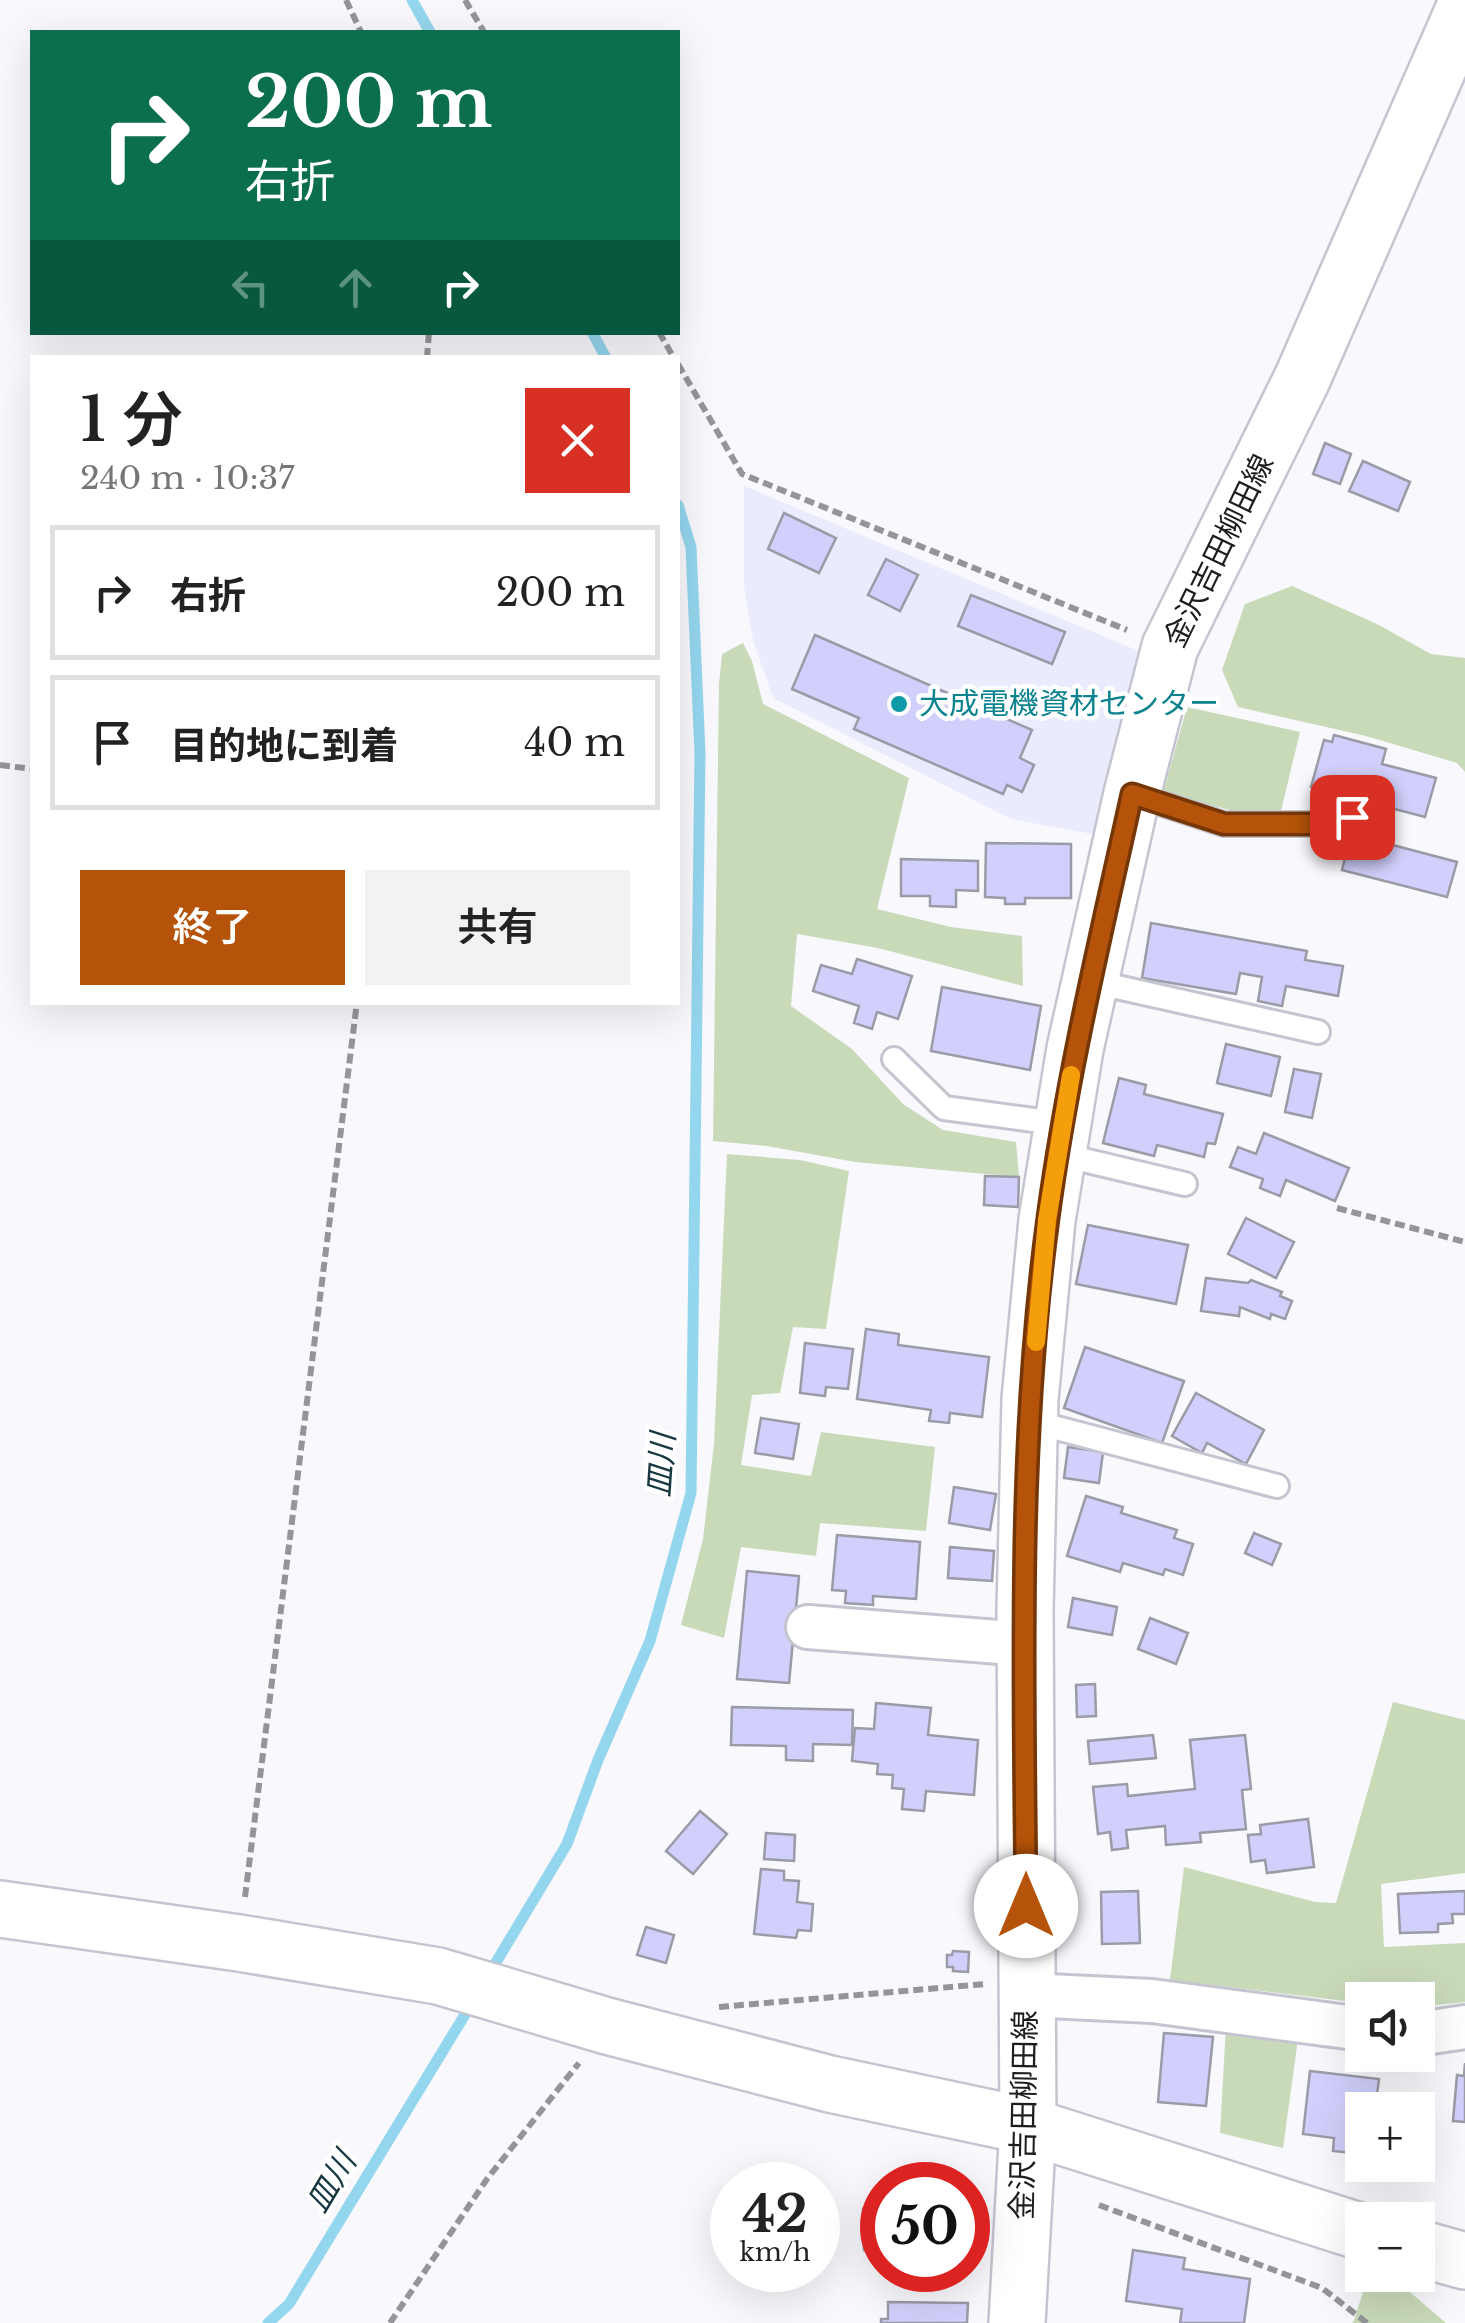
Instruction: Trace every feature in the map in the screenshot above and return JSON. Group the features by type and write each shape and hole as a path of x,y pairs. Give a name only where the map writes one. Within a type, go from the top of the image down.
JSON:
{"main road":[{"name":"金沢吉田柳田線","path":"1017,2323 1028,2126 1026,1644 1030,1422 1047,1220 1090,981 1170,647 1302,380 1465,7"},
{"path":"0,1909 438,1976 607,2026 830,2084 1028,2126 1345,2227"},
{"path":"1435,2253 1465,2261"}],"street":[{"path":"808,1627 1026,1644"},
{"path":"1026,1988 1345,2026"},
{"path":"1435,2031 1465,2027"}],"lane":[{"path":"1132,794 1224,824 1310,824 1352,817 1367,819"},
{"path":"1090,981 1318,1032"},
{"path":"894,1059 944,1108 1060,1139 1184,1184"},
{"path":"1030,1422 1277,1486"}],"path":[{"path":"346,0 361,30"},
{"path":"465,0 483,30"},
{"path":"680,367 742,474 1170,647"},
{"path":"0,765 30,769"},
{"path":"239,1943 357,1005"},
{"path":"1337,1208 1465,1242"},
{"path":"710,2009 1026,1988"},
{"path":"390,2323 488,2179 607,2026"},
{"path":"1099,2205 1322,2288 1367,2323"}],"shaded area":[{"path":"744,486 1146,654 1098,835 1011,819 773,698 753,640 744,586"}],"green space":[{"path":"1292,586 1377,624 1431,654 1465,658 1465,772 1457,763 1366,736 1238,707 1222,670 1245,604"},
{"path":"743,643 763,704 909,778 877,909 951,927 1022,936 1023,986 878,948 797,934 791,1006 852,1049 903,1104 943,1130 1016,1142 1019,1177 855,1162 713,1141 719,684 722,654"},
{"path":"1187,707 1300,732 1280,815 1238,812 1163,793"},
{"path":"727,1154 800,1160 849,1171 826,1329 793,1327 780,1393 752,1395 741,1465 811,1476 821,1432 935,1447 926,1531 820,1523 816,1556 741,1547 724,1638 681,1625 703,1539 714,1444"},
{"path":"1393,1702 1465,1720 1465,1873 1381,1884 1384,1947 1465,1943 1465,2002 1435,2005 1435,1982 1345,1982 1345,2001 1170,1980 1184,1867 1315,1902 1336,1903"},
{"path":"1226,2026 1298,2039 1283,2148 1220,2133"},
{"path":"1363,2292 1410,2292 1446,2323 1353,2323"}],"building":[{"path":"1325,443 1351,454 1340,484 1313,474"},
{"path":"1363,461 1410,482 1398,511 1349,491"},
{"path":"784,513 836,538 819,573 768,549"},
{"path":"886,559 918,575 900,611 868,595"},
{"path":"971,595 1065,632 1052,664 958,626"},
{"name":"大成電機資材センター","path":"815,635 1032,730 1020,758 1034,765 1022,792 1007,785 1003,794 854,729 859,718 792,689"},
{"path":"1334,735 1386,749 1382,764 1436,778 1425,817 1311,787 1324,740 1332,742"},
{"path":"1351,834 1457,862 1447,897 1342,870"},
{"path":"986,843 1071,844 1071,898 1025,898 1025,904 1005,904 1005,898 985,897"},
{"path":"901,859 978,861 978,891 956,890 956,907 930,906 930,896 901,896"},
{"path":"1151,923 1307,951 1305,960 1343,966 1338,996 1286,986 1282,1006 1258,1001 1262,977 1240,973 1236,994 1142,978"},
{"path":"857,959 912,976 898,1019 877,1012 872,1029 854,1023 859,1006 813,991 821,965 852,974"},
{"path":"942,987 1041,1006 1030,1070 931,1051"},
{"path":"1226,1044 1280,1057 1271,1096 1217,1083"},
{"path":"1294,1069 1321,1074 1312,1118 1285,1112"},
{"path":"1119,1078 1146,1085 1144,1094 1223,1114 1215,1144 1207,1143 1204,1157 1157,1145 1154,1156 1103,1143"},
{"path":"1264,1133 1349,1168 1335,1201 1286,1180 1280,1196 1260,1188 1263,1179 1230,1167 1238,1147 1256,1154"},
{"path":"985,1176 1019,1177 1018,1207 984,1205"},
{"path":"1246,1218 1294,1242 1276,1278 1228,1254"},
{"path":"1088,1225 1188,1245 1176,1304 1076,1284"},
{"path":"1206,1278 1248,1283 1251,1280 1282,1292 1280,1296 1292,1301 1285,1319 1271,1314 1270,1319 1240,1307 1239,1316 1201,1311"},
{"path":"866,1329 899,1334 898,1345 989,1357 982,1417 950,1413 949,1423 929,1421 931,1410 857,1399"},
{"path":"805,1343 853,1349 848,1389 826,1387 825,1396 800,1393"},
{"path":"1085,1347 1184,1381 1162,1443 1064,1408"},
{"path":"1196,1393 1264,1430 1246,1464 1207,1443 1202,1453 1172,1436"},
{"path":"761,1418 799,1424 793,1459 755,1453"},
{"path":"1068,1447 1103,1452 1099,1483 1064,1478"},
{"path":"954,1487 996,1494 990,1530 949,1523"},
{"path":"1086,1496 1123,1507 1121,1513 1177,1530 1174,1538 1193,1544 1183,1575 1165,1569 1163,1575 1123,1563 1120,1572 1067,1556"},
{"path":"1254,1533 1281,1544 1272,1565 1245,1553"},
{"path":"837,1535 920,1542 916,1599 873,1596 873,1605 845,1603 846,1591 832,1590"},
{"path":"950,1547 994,1551 992,1581 948,1578"},
{"path":"747,1571 799,1576 789,1683 737,1679"},
{"path":"1073,1598 1117,1607 1112,1635 1068,1627"},
{"path":"1150,1618 1188,1633 1176,1664 1138,1649"},
{"path":"1095,1684 1096,1716 1077,1717 1076,1685"},
{"path":"876,1703 931,1708 928,1735 978,1740 974,1795 926,1791 924,1811 902,1809 904,1789 892,1788 893,1775 877,1774 878,1764 852,1761 855,1728 874,1729"},
{"path":"732,1707 853,1710 852,1745 813,1744 813,1761 786,1760 786,1746 731,1745"},
{"path":"1153,1735 1156,1758 1090,1764 1088,1741"},
{"path":"1245,1735 1251,1789 1242,1790 1246,1829 1200,1833 1201,1842 1166,1845 1165,1826 1126,1830 1128,1848 1112,1850 1110,1832 1098,1834 1093,1787 1127,1784 1128,1796 1195,1789 1190,1740"},
{"path":"700,1811 727,1834 693,1874 666,1851"},
{"path":"1308,1819 1314,1867 1267,1873 1265,1860 1251,1862 1248,1835 1261,1834 1260,1825"},
{"path":"766,1833 795,1835 794,1861 764,1859"},
{"path":"761,1869 784,1871 784,1880 799,1881 797,1902 813,1904 811,1931 798,1930 796,1938 754,1934"},
{"path":"1138,1891 1140,1943 1102,1944 1101,1892"},
{"path":"1465,1891 1465,1914 1452,1914 1453,1923 1438,1924 1438,1932 1400,1933 1398,1894"},
{"path":"646,1927 674,1935 666,1963 637,1955"},
{"path":"953,1951 969,1952 968,1972 947,1967 947,1955"},
{"path":"1164,2033 1213,2037 1206,2106 1158,2102"},
{"path":"1465,2063 1465,2122 1453,2121 1457,2075 1464,2076"},
{"path":"1310,2071 1379,2079 1377,2092 1345,2092 1345,2152 1333,2151 1334,2138 1303,2134"},
{"path":"1133,2250 1185,2258 1183,2269 1250,2279 1244,2323 1180,2323 1182,2309 1126,2301"},
{"path":"888,2302 968,2303 967,2323 881,2323 881,2319 888,2319"}],"waterway":[{"name":"皿川","path":"412,0 429,30"},
{"name":"皿川","path":"594,335 604,355"},
{"name":"皿川","path":"489,1974 567,1844 598,1760 650,1641 691,1493 700,753 691,547 680,511"},
{"name":"皿川","path":"268,2323 289,2304 472,2003"}],"slow traffic":[{"path":"1036,1342 1047,1220 1071,1075"}],"place":[{"name":"大成電機資材センター","path":"899,704"}],"route":[{"path":"1026,1906 1025,1610 1030,1399 1047,1220 1075,1049 1132,794 1224,824 1310,824 1352,817"}]}
